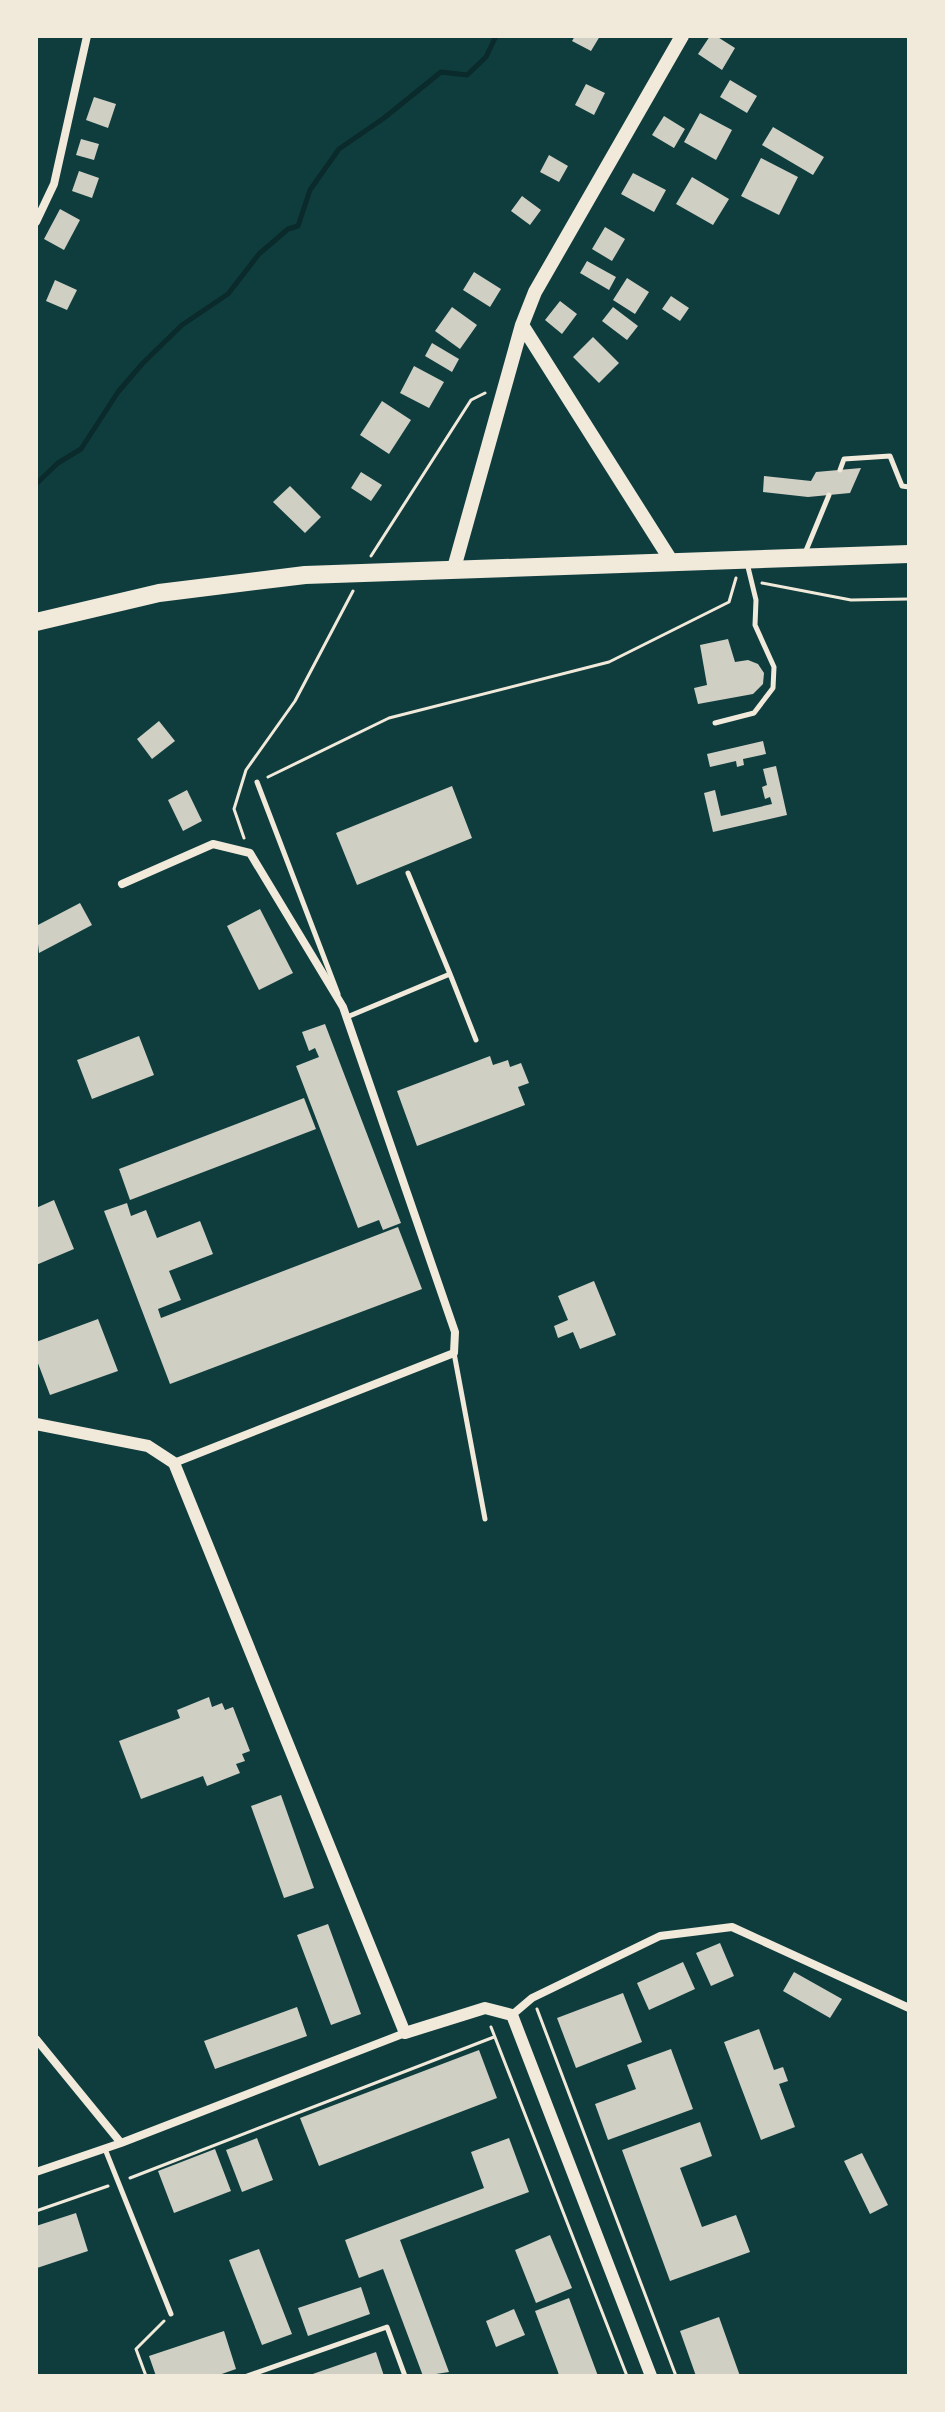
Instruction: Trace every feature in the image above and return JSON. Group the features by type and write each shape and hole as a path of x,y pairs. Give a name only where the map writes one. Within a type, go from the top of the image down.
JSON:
{"highway":[{"path":"36,622 159,593 232,581 454,568 909,554"}],"main road":[{"path":"454,568 522,325 535,292 682,36"},
{"path":"522,325 672,562"}],"street":[{"path":"36,222 54,184 87,36"},
{"path":"122,884 213,844 250,853 343,1007 455,1332 454,1353 174,1463"},
{"path":"36,1424 148,1446 174,1463 405,2033"},
{"path":"512,2015 532,1998 660,1936 732,1927 909,2008"},
{"path":"36,2172 121,2143 405,2033 485,2008 512,2015"},
{"path":"512,2015 651,2376"},
{"path":"36,2039 121,2143"}],"lane":[{"path":"840,470 844,459 890,456 902,486 909,487"},
{"path":"804,556 829,495"},
{"path":"715,723 754,713 773,688 774,667 755,625 752,581 743,559"},
{"path":"257,782 343,1007"},
{"path":"408,873 476,1040"},
{"path":"347,1017 450,974"},
{"path":"454,1353 485,1519"},
{"path":"104,2149 171,2314"},
{"path":"247,2376 387,2327 405,2376"}],"path":[{"path":"369,559 471,400 506,381"},
{"path":"257,782 389,718 609,662 729,602 743,559"},
{"path":"752,581 851,600 909,599"},
{"path":"295,701 356,585"},
{"path":"532,1998 676,2376"},
{"path":"485,2008 627,2376"},
{"path":"36,2211 117,2183 494,2037"},
{"path":"146,2376 136,2349 171,2314"}],"building":[{"path":"575,36 600,36 591,51 572,41"},
{"path":"710,36 716,36 735,48 722,70 698,54"},
{"path":"730,80 757,96 747,113 720,97"},
{"path":"586,84 605,93 594,115 575,105"},
{"path":"94,97 116,104 108,128 86,120"},
{"path":"700,113 732,130 716,160 684,142"},
{"path":"664,116 685,129 674,148 652,135"},
{"path":"773,127 824,157 813,175 762,145"},
{"path":"81,139 99,144 94,160 76,155"},
{"path":"549,155 568,166 559,182 540,172"},
{"path":"761,158 798,177 779,215 741,196"},
{"path":"79,171 99,178 92,198 72,191"},
{"path":"633,173 666,190 654,212 621,194"},
{"path":"692,177 729,199 713,225 676,204"},
{"path":"522,196 541,210 530,225 511,211"},
{"path":"60,209 80,220 64,250 44,239"},
{"path":"605,227 625,239 612,261 592,249"},
{"path":"587,261 616,277 609,290 580,273"},
{"path":"474,272 501,289 490,307 463,290"},
{"path":"627,278 649,292 635,314 613,300"},
{"path":"55,280 77,290 67,310 46,301"},
{"path":"671,296 689,308 680,321 662,309"},
{"path":"560,301 577,314 562,334 545,320"},
{"path":"452,307 477,325 460,349 435,331"},
{"path":"613,307 638,326 627,340 602,321"},
{"path":"593,337 619,363 599,383 573,357"},
{"path":"432,343 459,359 452,372 425,356"},
{"path":"414,366 444,382 429,408 400,393"},
{"path":"382,401 411,420 389,454 360,435"},
{"path":"861,468 850,493 808,497 763,492 764,476 811,481 816,472"},
{"path":"361,472 382,485 371,501 351,488"},
{"path":"290,486 321,517 305,533 273,502"},
{"path":"728,639 735,662 748,660 758,664 764,673 763,684 753,694 698,704 694,688 707,685 700,645"},
{"path":"159,721 175,741 152,759 137,739"},
{"path":"763,741 766,754 743,759 744,765 737,767 736,761 710,767 707,754"},
{"path":"776,766 787,815 713,832 704,793 715,790 721,816 772,804 770,797 765,799 762,787 767,785 763,769"},
{"path":"452,786 472,838 357,885 336,833"},
{"path":"187,790 202,821 183,831 168,800"},
{"path":"80,903 92,925 39,953 36,926"},
{"path":"260,909 293,973 259,990 227,926"},
{"path":"325,1024 401,1223 383,1230 379,1220 358,1228 296,1066 319,1057 315,1048 309,1051 302,1032"},
{"path":"139,1036 154,1075 92,1099 77,1060"},
{"path":"490,1056 493,1065 508,1060 510,1067 521,1063 529,1083 518,1087 525,1105 417,1146 397,1091"},
{"path":"304,1098 316,1129 130,1200 119,1169"},
{"path":"54,1200 74,1249 36,1265 36,1208"},
{"path":"127,1203 131,1216 146,1210 157,1238 200,1221 213,1254 169,1271 181,1300 158,1309 161,1318 398,1227 422,1289 170,1384 104,1211"},
{"path":"594,1281 616,1335 580,1349 573,1332 558,1338 554,1326 568,1320 558,1296"},
{"path":"98,1319 118,1371 50,1395 36,1358 36,1342"},
{"path":"209,1697 212,1707 222,1703 225,1710 233,1707 250,1751 242,1754 245,1761 236,1764 240,1773 207,1786 203,1776 141,1799 119,1741 180,1718 177,1710"},
{"path":"281,1795 314,1888 284,1898 251,1806"},
{"path":"328,1924 361,2014 331,2025 297,1935"},
{"path":"720,1943 734,1976 711,1986 696,1953"},
{"path":"683,1962 695,1989 649,2010 637,1983"},
{"path":"794,1972 842,1999 830,2018 783,1991"},
{"path":"623,1993 642,2042 576,2068 557,2018"},
{"path":"297,2007 307,2036 215,2069 204,2041"},
{"path":"759,2029 774,2070 783,2067 788,2081 779,2084 795,2127 761,2140 724,2042"},
{"path":"671,2049 693,2109 608,2140 595,2104 636,2089 627,2065"},
{"path":"479,2050 497,2098 319,2166 300,2118"},
{"path":"700,2122 712,2156 680,2168 702,2227 736,2215 750,2252 670,2281 622,2150"},
{"path":"257,2138 273,2180 242,2192 226,2150"},
{"path":"509,2138 529,2192 400,2240 449,2372 423,2376 383,2269 359,2278 345,2240 484,2188 471,2152"},
{"path":"215,2149 231,2191 174,2213 158,2171"},
{"path":"862,2153 888,2205 870,2214 844,2161"},
{"path":"76,2213 88,2251 37,2268 36,2226"},
{"path":"550,2235 572,2288 536,2303 515,2250"},
{"path":"259,2249 292,2334 262,2345 229,2260"},
{"path":"361,2287 370,2314 308,2336 298,2308"},
{"path":"569,2298 598,2376 559,2376 535,2311"},
{"path":"514,2309 525,2335 496,2347 486,2321"},
{"path":"719,2317 740,2376 696,2376 680,2331"},
{"path":"224,2331 236,2369 216,2376 156,2376 149,2356"},
{"path":"376,2352 384,2376 307,2376"}],"waterway":[{"path":"36,484 58,463 81,449 118,392 142,364 182,325 228,294 259,254 288,229 298,226 310,190 339,149 441,72 467,75 486,57 496,36"}]}
